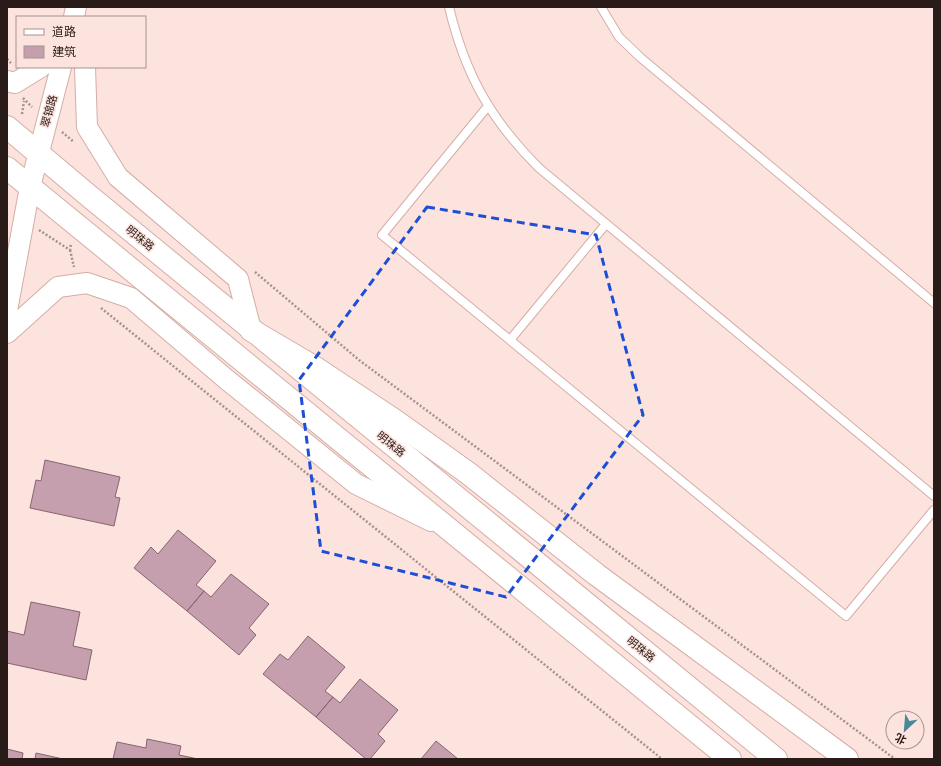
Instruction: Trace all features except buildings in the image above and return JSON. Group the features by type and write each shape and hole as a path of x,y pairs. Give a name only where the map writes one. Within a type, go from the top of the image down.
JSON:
{"main road":[{"name":"明珠路","path":"7,127 251,330 776,759"},
{"path":"7,168 730,759"},
{"path":"213,337 234,315"},
{"path":"251,330 314,367 394,420 468,473 597,575 847,759"}],"street":[{"path":"7,81 15,84 39,68"},
{"name":"翠锦路","path":"7,311 30,187 61,68"},
{"path":"85,68 87,127 118,177 238,279 251,330"},
{"path":"7,333 58,287 87,283 131,298 226,379 356,484 449,529"}],"lane":[{"path":"449,7 466,65 488,106 517,146 539,168 934,496"},
{"path":"601,7 619,37 641,58 934,303"},
{"path":"488,106 382,235 846,616 934,510"},
{"path":"510,340 606,224"}],"path":[{"path":"7,59 10,62"},
{"path":"253,271 359,360 895,759"},
{"path":"99,306 662,759"}],"highlighted area":[{"path":"427,207 596,235 643,415 506,597 321,551 299,380"}]}
